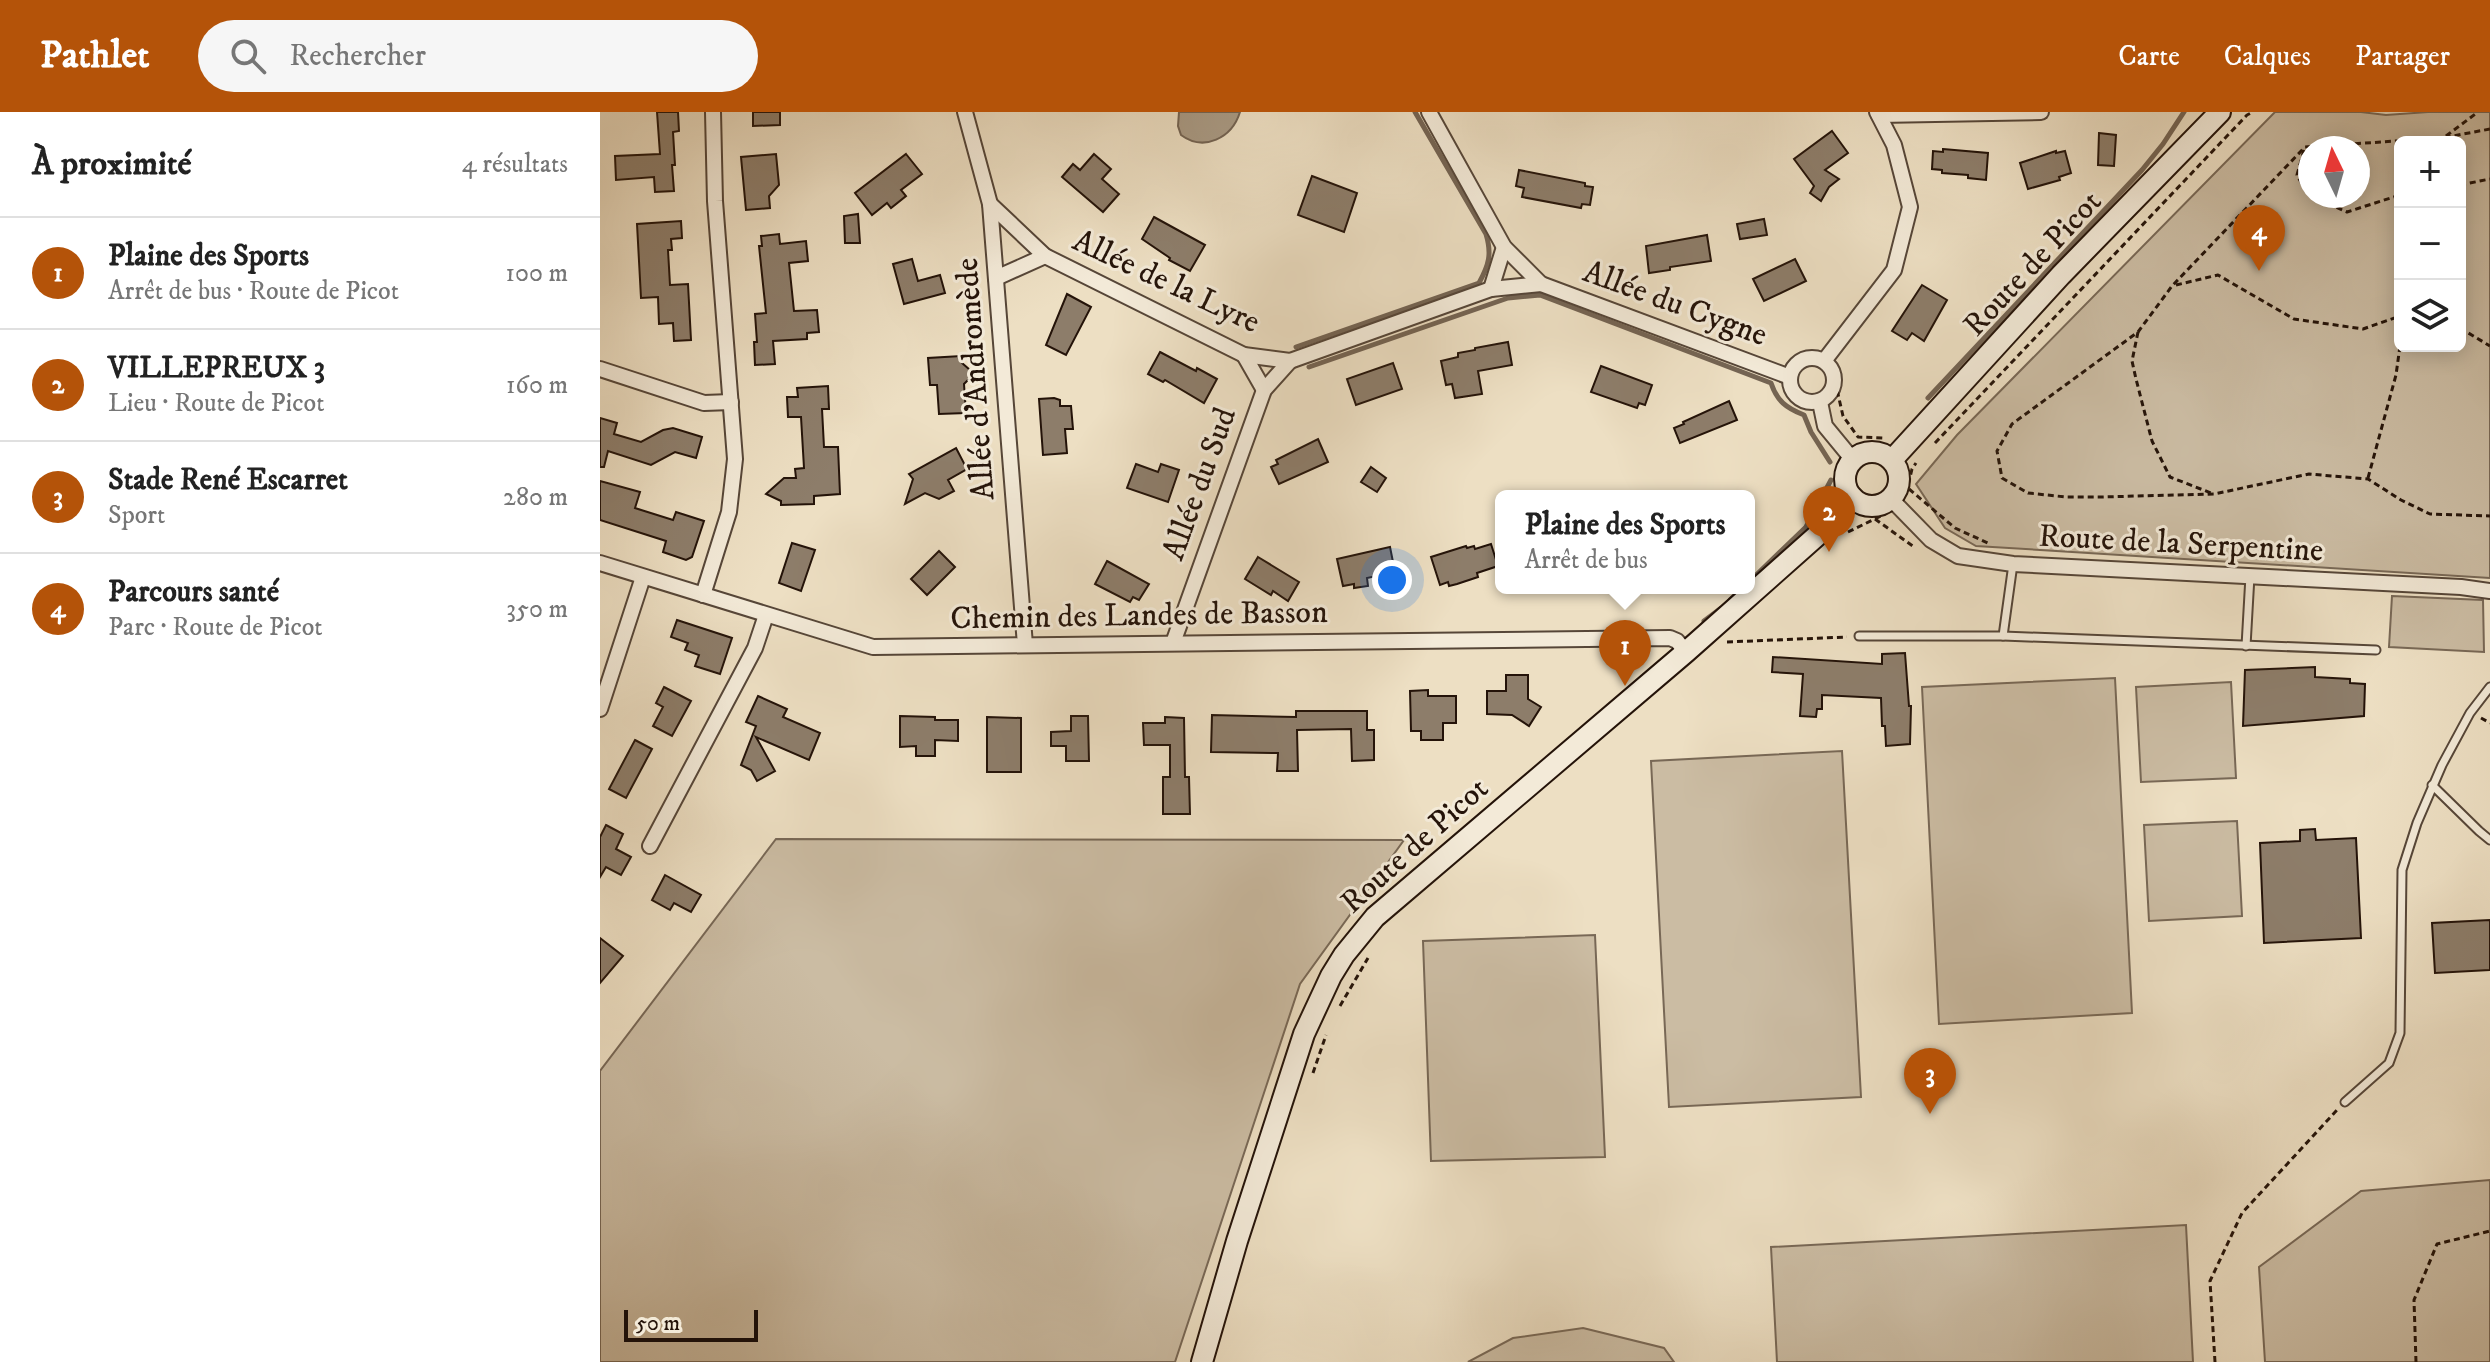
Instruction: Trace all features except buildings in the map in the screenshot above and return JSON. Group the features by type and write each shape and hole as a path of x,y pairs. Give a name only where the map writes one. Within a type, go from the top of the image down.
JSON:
{"main road":[{"name":"Route de Picot","path":"1897,456 2061,275 2220,112"},
{"path":"1868,452 1897,456 1900,494 1876,506 1860,504 1853,498 1845,483 1848,467 1853,460 1868,452"},
{"name":"Route de Picot","path":"1755,591 1820,533 1853,498"},
{"name":"Route de Picot","path":"1202,1362 1304,1034 1344,955 1386,907 1751,594"}],"street":[{"path":"703,595 729,512 735,459 715,201 713,112"},
{"name":"Allée d'Andromède","path":"965,112 990,204 1025,645"},
{"path":"1429,112 1504,247 1541,284"},
{"path":"1824,361 1894,270 1910,207 1894,145 1878,114 2041,112"},
{"name":"Allée de la Lyre","path":"990,204 1045,256 1244,355 1290,361 1491,289 1541,284"},
{"path":"1491,289 1504,247"},
{"name":"Allée de la Lyre","path":"996,278 1045,256"},
{"name":"Allée du Cygne","path":"1541,284 1790,377"},
{"name":"Allée du Sud","path":"1244,355 1264,390"},
{"path":"1817,358 1824,361 1834,373 1831,394 1820,402 1800,400 1792,390 1792,370 1803,360 1817,358"},
{"name":"Allée du Sud","path":"1173,643 1264,390 1290,361"},
{"path":"600,369 704,403 731,402"},
{"path":"1820,402 1825,426 1853,460"},
{"name":"Route de la Serpentine","path":"1900,494 1931,540 1958,556 2013,564 2490,591"},
{"name":"Chemin des Landes de Basson","path":"600,563 873,647 1670,638 1686,652"},
{"path":"600,709 643,577"},
{"path":"650,846 755,648 766,615"}],"lane":[{"path":"2003,636 2013,564"},
{"path":"2246,646 2250,576"},
{"path":"1859,636 2003,636 2376,650"},
{"path":"2345,1102 2389,1063 2400,1033 2402,870 2432,785 2470,713 2490,687"},
{"path":"2432,785 2490,840"}],"path":[{"path":"1928,450 2253,112"},
{"path":"2445,136 2478,112"},
{"path":"2458,136 2490,129"},
{"path":"2370,144 2394,142"},
{"path":"2298,154 2172,286 2138,332 2012,424 1997,451 2002,478 2028,493 2066,497 2214,494 2309,474 2368,479 2430,514 2490,516"},
{"path":"2466,184 2490,179"},
{"path":"2370,205 2394,197"},
{"path":"2338,208 2347,212 2359,208"},
{"path":"2172,286 2218,275 2294,319 2363,329 2394,318"},
{"path":"2138,332 2132,361 2152,441 2170,477 2214,494"},
{"path":"2466,332 2490,346"},
{"path":"2368,479 2396,375 2399,352"},
{"path":"1835,381 1843,416 1858,437 1886,439 1897,456 1918,461 1900,494 1955,528 1982,539 2013,564"},
{"path":"1840,535 1875,519"},
{"path":"1734,631 1722,642 1859,636"},
{"path":"1337,1011 1371,953"},
{"path":"1312,1075 1326,1036"},
{"path":"2215,1362 2210,1281 2242,1213 2345,1102"},
{"path":"2416,1362 2414,1300 2437,1244 2490,1231"}],"shaded area":[{"path":"1179,112 1240,112 1224,135 1216,140 1199,142 1181,135"},
{"path":"2275,112 2386,115 2490,112 2490,578 1976,546 1945,528 1916,484 1957,435"},
{"path":"2392,596 2483,600 2484,652 2389,647"},
{"path":"2115,678 2132,1013 1939,1024 1922,687"},
{"path":"2231,682 2236,778 2141,782 2136,687"},
{"path":"1842,751 1861,1097 1669,1107 1651,761"},
{"path":"2237,821 2242,916 2149,921 2144,825"},
{"path":"776,839 1404,840 1300,984 1175,1362 600,1362 600,1071"},
{"path":"1595,935 1605,1157 1431,1161 1423,941"},
{"path":"2490,1180 2490,1362 2265,1362 2259,1267 2361,1191"},
{"path":"2186,1225 2193,1362 1777,1362 1771,1247"},
{"path":"1583,1328 1664,1348 1674,1362 1468,1362 1513,1338"}],"waterway":[{"path":"1296,347 1479,283 1489,254 1486,234 1415,112"},
{"path":"1928,398 2142,170 2184,112"},
{"path":"1309,367 1508,298 1540,295 1771,383 1783,403 1804,415 1830,462"},
{"path":"1755,576 1806,527 1831,480"},
{"path":"1730,600 1736,594"},
{"path":"1704,621 1720,609"}],"place":[{"name":"Parcours santé","path":"2259,271"},
{"name":"VILLEPREUX 3","path":"1829,552"},
{"name":"Plaine des Sports","path":"1625,686"},
{"name":"Stade René Escarret","path":"1930,1114"}]}
